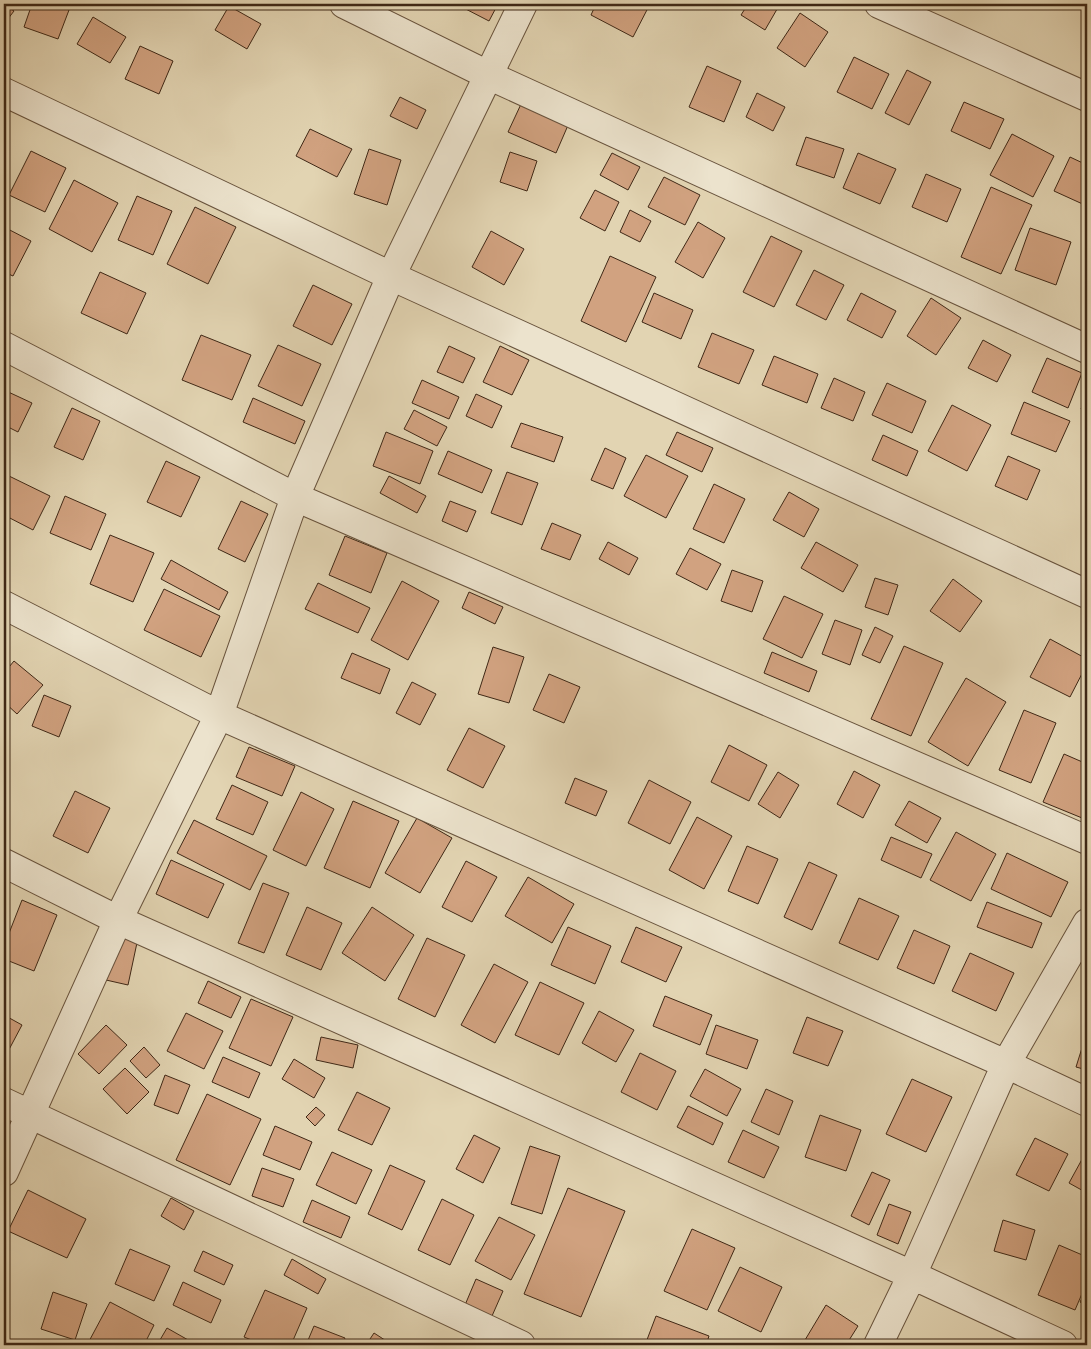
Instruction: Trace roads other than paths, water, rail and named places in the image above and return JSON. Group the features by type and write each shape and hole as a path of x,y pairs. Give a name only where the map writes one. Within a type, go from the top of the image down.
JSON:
{"street":[{"path":"344,4 488,74 1087,349"},
{"path":"4,1172 32,1115 118,920 219,715 295,497 390,276 523,4"},
{"path":"879,4 1087,96"},
{"path":"4,92 390,276 1087,594"},
{"path":"4,346 295,497 1087,840"},
{"path":"4,606 219,715 1006,1064 1087,1102"},
{"path":"4,862 118,920 912,1274 1063,1345"},
{"path":"878,1345 912,1274 1006,1064 1087,924"},
{"path":"4,1102 521,1345"}]}
